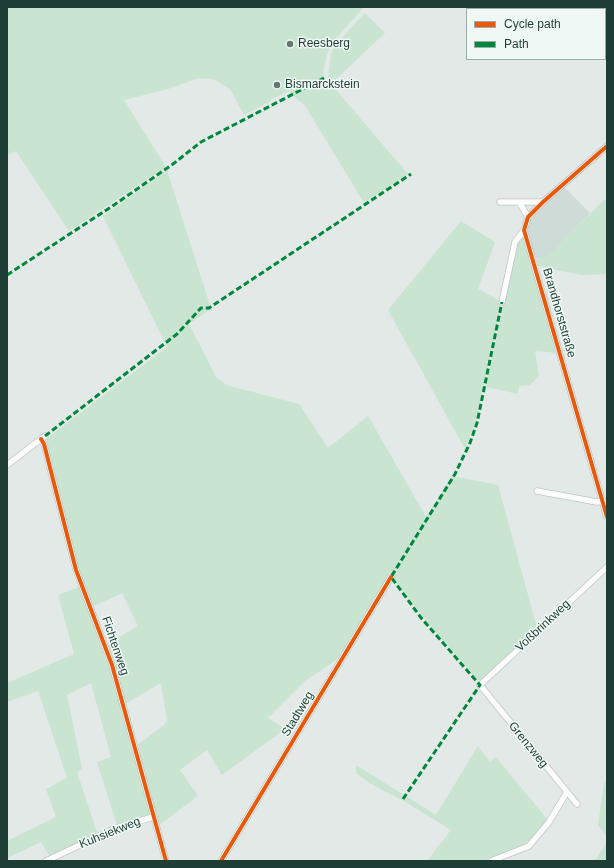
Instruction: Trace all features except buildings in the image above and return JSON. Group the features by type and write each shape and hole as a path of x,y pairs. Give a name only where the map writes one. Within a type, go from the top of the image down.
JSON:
{"street":[{"path":"502,302 515,242 524,230 528,217 607,146"},
{"path":"500,202 543,202"},
{"path":"519,202 528,217"},
{"name":"Brandhorststraße","path":"524,230 605,504 607,517"},
{"name":"Fichtenweg","path":"7,465 43,438 76,570 112,665 166,861"},
{"path":"537,491 605,504"},
{"name":"Voßbrinkweg","path":"480,686 607,566"},
{"name":"Stadtweg","path":"221,861 391,578"},
{"name":"Grenzweg","path":"480,686 577,804"},
{"path":"491,861 529,846 549,822 566,792"},
{"name":"Kuhsiekweg","path":"46,861 116,828 153,817"}],"shaded area":[{"path":"564,187 590,213 547,258 534,259 526,231 528,223 532,216"}],"green space":[{"path":"7,7 364,7 332,43 327,54 323,73 326,82 337,91 408,174 364,203 306,107 292,96 290,91 271,99 271,101 244,115 230,89 213,79 198,78 168,89 124,100 166,167 69,231 16,151 7,155"},
{"path":"365,13 385,33 334,81 328,77 331,54 337,43"},
{"path":"167,170 211,309 189,324 216,377 226,385 299,404 328,448 368,416 426,517 452,476 498,485 537,628 484,680 478,680 433,629 392,577 338,659 305,681 268,718 285,729 222,775 207,750 180,770 198,796 159,825 136,746 164,725 167,721 161,683 125,704 115,664 107,644 138,626 122,593 92,607 78,569 46,439 167,347 103,216"},
{"path":"605,199 607,201 607,274 581,275 538,266 537,259 547,257"},
{"path":"461,221 495,242 478,289 502,302 476,420 465,449 388,310"},
{"path":"523,236 558,353 535,351 539,376 530,385 519,386 518,394 486,387 516,245"},
{"path":"80,587 109,667 150,813 149,816 117,825 97,762 111,757 91,683 67,695 82,769 77,772 99,838 50,857 41,842 7,858 7,841 56,817 46,789 67,778 38,691 7,702 7,683 74,654 58,595"},
{"path":"478,746 490,762 496,757 547,819 534,837 519,848 483,861 427,861 451,830 404,801 371,784 356,773 356,765 436,815"},
{"path":"607,780 607,836 598,825 604,784"},
{"path":"607,841 607,861 595,861"}],"marked path":[{"path":"7,275 114,205 173,164 201,142 324,78"},
{"path":"45,436 177,334 201,308 209,308 411,174"},
{"path":"403,799 480,685 422,619 391,577 455,474 470,443 477,423 502,302"}],"cycle path":[{"path":"607,146 528,217 524,230 607,517"},
{"path":"41,439 44,444 76,570 112,665 166,861"},
{"path":"221,861 391,577"}],"place":[{"name":"Reesberg","path":"290,44"},
{"name":"Bismarckstein","path":"277,85"}]}
